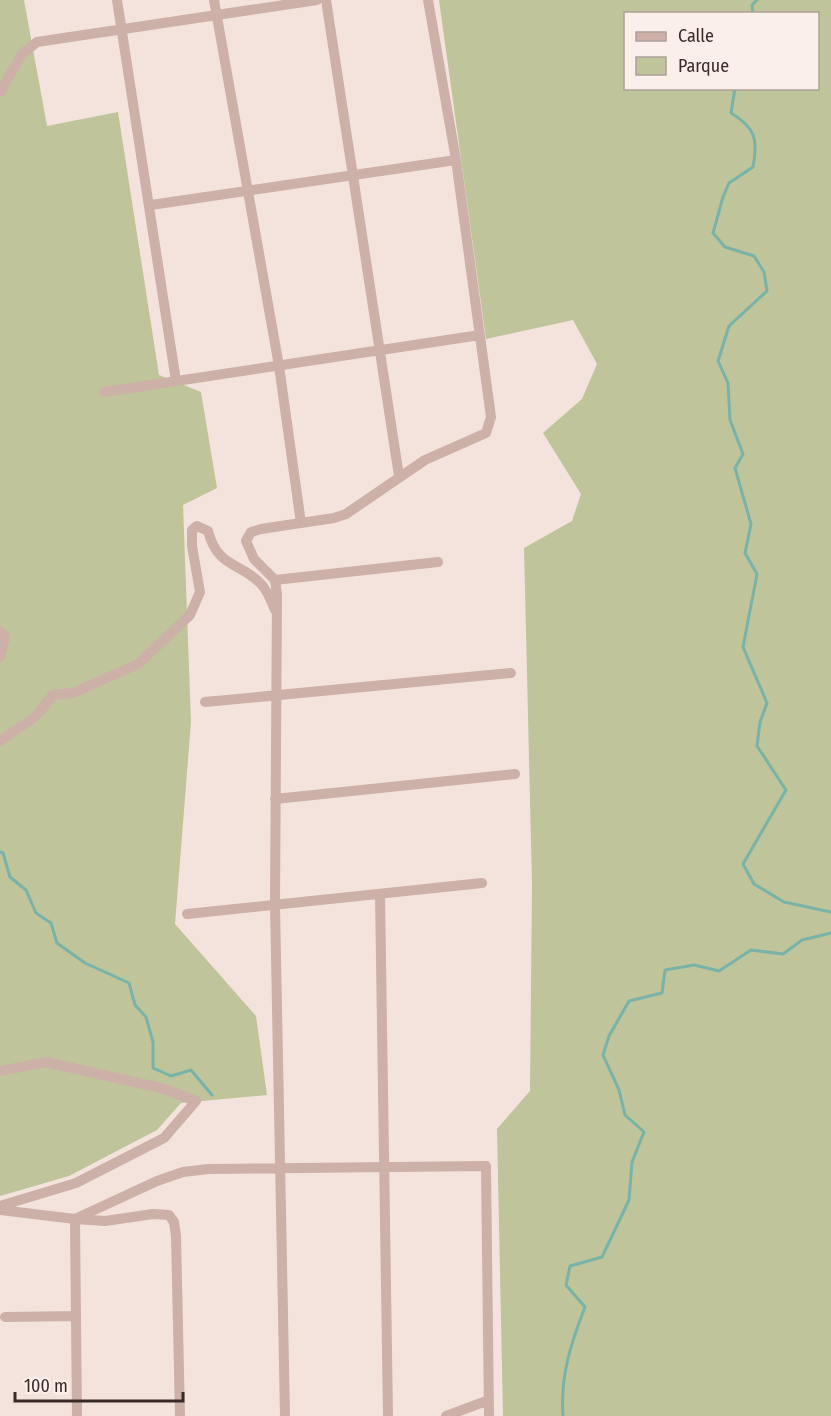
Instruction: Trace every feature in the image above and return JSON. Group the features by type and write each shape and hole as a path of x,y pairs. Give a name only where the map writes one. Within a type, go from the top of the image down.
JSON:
{"street":[{"path":"117,0 151,205 176,381"},
{"path":"214,0 279,366 301,523"},
{"path":"0,92 22,54 37,42 317,0"},
{"path":"326,0 399,476"},
{"path":"285,1416 282,1169 275,905 275,580 254,559 246,541 251,532 346,514 425,460 486,433 491,417 456,160 428,0"},
{"path":"151,205 456,160"},
{"path":"104,392 480,335"},
{"path":"0,741 36,716 53,695 73,693 138,664 190,615 200,592 192,546 192,530 197,526 208,531 214,549 222,557 261,583 276,611"},
{"path":"275,580 438,562"},
{"path":"0,631 5,636 0,657"},
{"path":"205,702 511,673"},
{"path":"275,799 515,774"},
{"path":"187,914 482,884"},
{"path":"380,894 388,1416"},
{"path":"0,1071 46,1062 165,1089 196,1101 164,1137 76,1183 0,1208"},
{"path":"75,1219 126,1194 183,1172 208,1168 486,1166 489,1416"},
{"path":"0,1208 105,1221 153,1214 168,1215 174,1222 180,1416"},
{"path":"75,1219 77,1416"},
{"path":"5,1317 75,1316"},
{"path":"446,1416 489,1400"}],"green space":[{"path":"0,0 24,0 47,126 118,112 159,375 201,392 217,488 183,505 191,722 175,924 256,1016 267,1095 181,1103 157,1130 69,1176 0,1196"},
{"path":"439,0 831,0 831,1416 503,1416 497,1129 530,1091 532,884 524,548 572,521 581,494 543,433 582,399 597,364 573,320 486,339"}],"waterway":[{"path":"753,12 752,5 757,0"},
{"path":"735,90 731,113 746,124 750,130 755,142 755,158 753,167 729,183 713,233 725,247 754,256 764,272 767,291 729,326 718,361 728,383 730,420 743,454 735,468 751,524 745,553 757,574 743,647 767,703 760,722 757,746 786,790 743,864 754,884 784,902 831,912"},
{"path":"0,852 3,853 10,877 26,890 36,913 51,923 57,943 85,963 129,983 135,1005 146,1017 153,1042 153,1068 171,1076 191,1070 212,1095"},
{"path":"563,1416 565,1373 585,1307 566,1285 570,1266 602,1257 629,1200 632,1162 644,1132 625,1115 619,1090 603,1055 609,1036 629,1001 662,993 665,970 694,965 719,971 751,950 783,954 802,940 831,933"}]}
